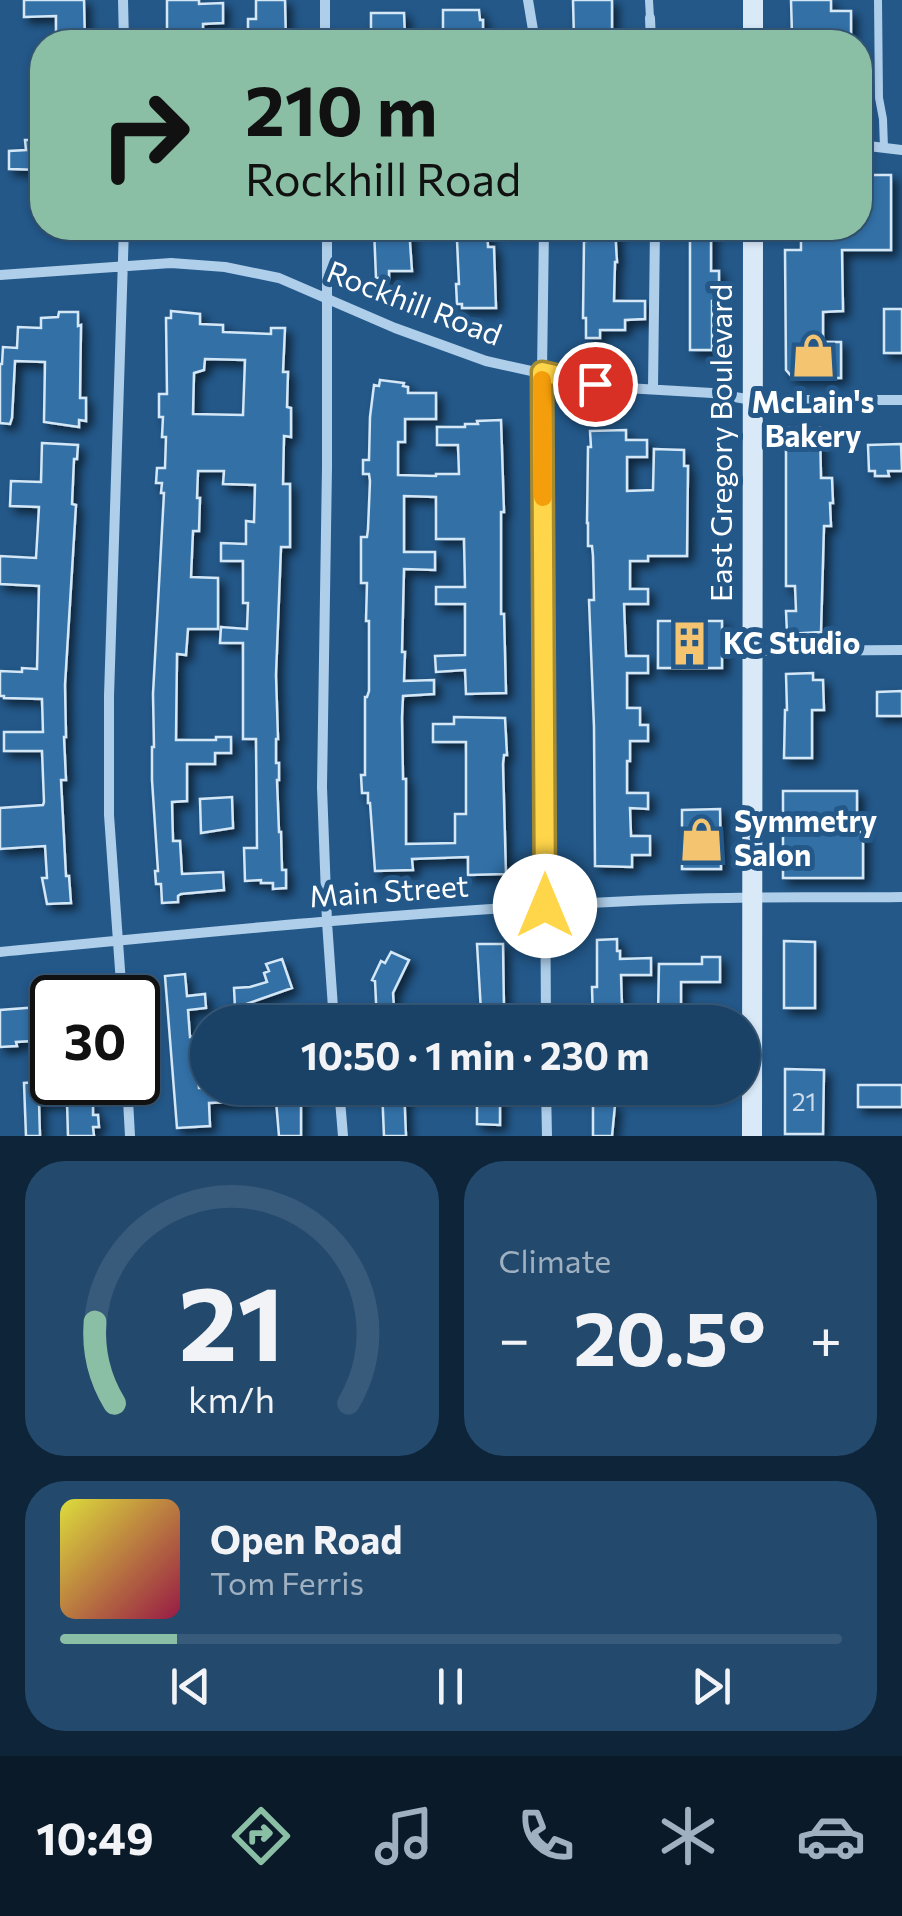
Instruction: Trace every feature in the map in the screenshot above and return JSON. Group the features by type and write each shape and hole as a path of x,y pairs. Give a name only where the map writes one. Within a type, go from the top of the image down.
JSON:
{"main road":[{"path":"753,0 753,30"},
{"name":"East Gregory Boulevard","path":"752,1136 753,240"}],"street":[{"path":"124,0 124,30"},
{"path":"325,0 325,30"},
{"path":"528,0 533,30"},
{"path":"650,18 650,30"},
{"path":"872,146 902,150"},
{"path":"120,975 109,815 109,696 124,240"},
{"path":"327,240 322,786 333,1005"},
{"path":"544,240 546,1005"},
{"path":"653,389 655,240"},
{"name":"Rockhill Road","path":"0,275 171,263 225,267 279,278 443,347 486,361 595,384 712,392 752,400 902,400"},
{"path":"752,651 902,650"},
{"name":"Main Street","path":"0,952 545,906 684,898 902,898"},
{"path":"128,1105 130,1136"},
{"path":"341,1105 343,1136"},
{"path":"546,1105 546,1136"}],"lane":[{"path":"649,0 650,18"},
{"path":"878,0 884,148"}],"building":[{"path":"24,0 84,0 85,30 56,30 56,16 24,17"},
{"path":"167,0 223,3 223,23 203,24 203,30 167,30"},
{"path":"256,0 285,0 286,30 248,30 248,19 256,19"},
{"path":"573,0 612,0 612,30 574,30"},
{"path":"791,0 831,0 831,11 851,11 851,30 792,30"},
{"path":"443,10 479,10 483,20 483,30 443,30"},
{"path":"371,13 404,13 405,30 371,30"},
{"path":"25,140 30,140 30,170 9,169 9,151 26,150"},
{"path":"872,175 891,175 891,250 842,250 843,311 823,312 823,342 841,342 841,378 793,378 786,370 785,250 801,250 801,240 872,240"},
{"path":"374,240 410,240 412,271 389,271 389,278 376,278"},
{"path":"457,240 488,240 488,247 494,247 496,308 462,308 462,304 457,304"},
{"path":"616,240 614,301 645,301 645,319 625,320 625,330 600,330 600,338 586,338 583,318 586,241"},
{"path":"690,240 711,240 711,271 719,271 719,301 712,301 712,350 690,350"},
{"path":"884,309 902,309 902,353 884,353"},
{"path":"171,311 200,314 200,324 223,325 223,332 271,334 271,328 285,328 283,372 288,372 291,437 284,436 283,484 290,484 290,547 281,547 276,763 286,888 273,889 273,883 261,880 245,881 244,848 257,848 256,739 243,739 243,643 220,643 221,627 247,629 243,561 221,561 221,543 246,544 246,521 254,522 255,485 223,484 224,471 198,471 199,531 193,531 191,577 218,578 218,629 188,629 186,655 177,654 176,740 231,737 231,753 215,753 215,764 187,764 187,801 172,802 173,841 180,841 182,874 223,872 224,890 181,894 178,902 162,903 161,884 156,884 152,780 164,493 162,483 156,483 157,468 165,468 166,437 162,437 159,394 167,394 166,318 171,318","holes":["205,359 245,360 243,415 193,414 194,373 204,370"]},
{"path":"59,312 78,312 80,398 86,398 86,421 79,420 79,427 44,422 45,362 15,361 12,418 10,424 0,423 3,347 17,348 18,327 41,328 41,318 58,317"},
{"path":"380,380 404,383 408,393 436,393 436,419 405,419 405,442 398,442 398,475 459,474 458,445 437,445 437,427 465,427 478,424 477,421 501,420 501,614 506,693 466,694 465,670 436,672 435,656 465,655 465,604 436,604 436,587 465,587 464,539 436,539 436,497 404,496 404,552 435,552 435,570 404,569 404,681 434,680 434,694 403,696 402,718 406,844 455,843 455,814 466,814 466,742 433,742 433,724 454,724 454,717 505,718 506,874 468,875 468,857 412,859 413,870 375,871 370,803 368,793 362,793 361,775 365,775 369,621 367,583 361,583 361,537 367,537 370,481 369,474 363,474 363,460 369,460 374,385 379,386"},
{"path":"786,428 820,428 821,478 832,478 831,526 824,526 821,632 787,634 786,611 796,611 795,586 786,586"},
{"path":"626,430 626,440 647,440 647,457 627,457 627,491 653,490 654,449 684,450 684,466 688,466 687,556 648,556 648,561 630,561 630,589 648,589 648,604 624,604 626,656 648,656 648,673 627,673 627,708 640,708 640,725 648,725 648,741 630,741 627,793 648,793 648,809 630,808 631,836 650,836 650,855 632,855 632,867 595,866 589,600 594,600 587,523 588,447 590,431"},
{"path":"42,443 78,445 74,459 72,504 76,505 65,685 66,780 61,780 71,903 47,904 42,878 47,878 45,846 0,849 0,808 44,802 42,751 4,751 4,732 43,732 42,699 0,696 0,671 37,669 39,586 0,584 0,556 36,558 39,507 10,506 11,481 41,482"},
{"path":"901,444 902,471 875,476 875,471 869,471 868,445"},
{"name":"KC Studio","path":"658,621 722,621 722,668 658,668"},
{"path":"813,673 813,680 823,680 824,710 812,710 812,758 784,758 786,674"},
{"path":"902,691 902,716 877,716 877,692"},
{"path":"783,791 857,791 857,832 863,832 863,878 783,878"},
{"path":"232,797 233,828 201,833 200,799"},
{"name":"Symmetry Salon","path":"720,809 721,869 682,869 682,810"},
{"path":"617,939 620,959 651,958 651,975 621,975 622,1005 593,1005 592,987 597,987 597,940"},
{"path":"784,941 815,942 815,1008 784,1008"},
{"path":"477,944 503,944 504,1005 481,1005"},
{"path":"391,952 409,960 393,993 394,1005 376,1005 372,980 381,961 385,963"},
{"path":"702,957 720,957 720,982 681,982 681,1005 658,1005 659,964 702,964"},
{"path":"282,959 292,988 235,1005 234,988 267,982 266,964"},
{"path":"185,974 187,996 205,994 206,1005 190,1005 188,1010 190,1105 209,1105 210,1126 177,1128 165,976"},
{"path":"30,1008 30,1041 0,1047 0,1010"},
{"path":"785,1069 824,1070 823,1134 785,1134"},
{"path":"24,1083 30,1083 30,1105 39,1105 40,1136 26,1136"},
{"path":"858,1085 902,1085 902,1107 858,1107"},
{"path":"67,1105 93,1105 99,1127 93,1127 94,1136 68,1136"},
{"path":"276,1105 301,1105 301,1136 279,1136"},
{"path":"383,1105 405,1105 406,1136 384,1136"},
{"path":"477,1105 500,1105 500,1125 477,1124"},
{"path":"593,1105 615,1105 612,1136 593,1136"}],"slow traffic":[{"path":"542,380 543,497"}],"place":[{"name":"McLain's Bakery","path":"813,356"},
{"name":"KC Studio","path":"690,644"},
{"name":"Symmetry Salon","path":"701,839"}],"route":[{"path":"545,906 542,372 595,384"}]}
